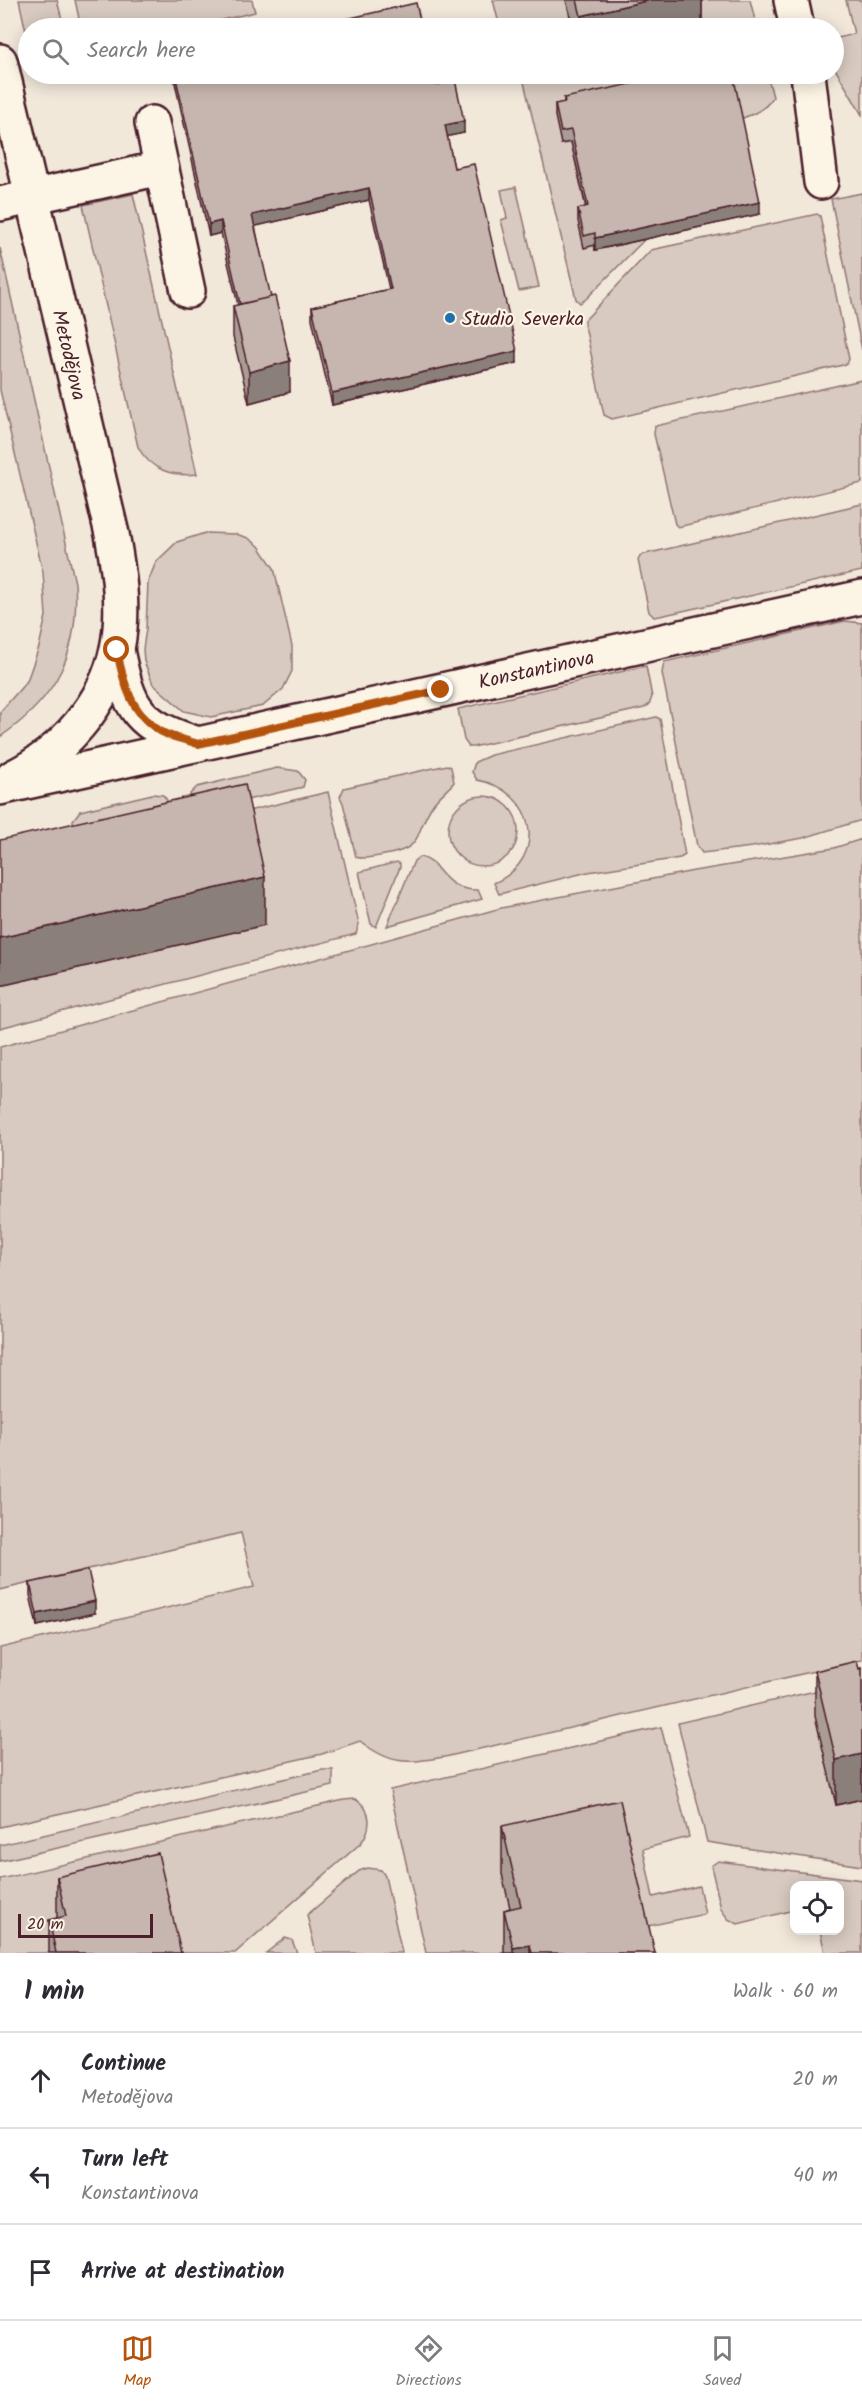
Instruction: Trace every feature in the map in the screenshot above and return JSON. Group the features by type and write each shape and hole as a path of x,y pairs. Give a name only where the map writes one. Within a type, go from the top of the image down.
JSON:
{"street":[{"path":"791,0 795,18"},
{"name":"Metodějova","path":"0,61 112,534 120,594 117,650 122,678 137,711 149,723 166,734 198,744"},
{"path":"809,84 821,182"},
{"path":"152,123 188,291"},
{"path":"0,204 161,168"},
{"name":"Konstantinova","path":"0,785 198,744 862,597"},
{"name":"Metodějova","path":"0,785 67,739 89,713 105,682 117,650"}],"shaded area":[{"path":"19,0 57,0 62,18 23,18"},
{"path":"75,0 252,0 255,12 230,18 79,18"},
{"path":"493,0 566,0 570,18 498,18"},
{"path":"694,0 750,0 754,18 698,18"},
{"path":"846,0 861,0 862,3 862,115 844,84 844,36 854,34"},
{"path":"524,84 708,84 561,144 571,142 588,218 584,247 595,245 595,250 645,239 586,299 580,303 576,299"},
{"path":"732,84 770,84 773,97 770,101 763,108 740,119"},
{"path":"516,187 539,287 519,291 501,220 507,218 501,190"},
{"path":"862,193 862,350 831,199"},
{"path":"133,194 197,474 179,474 163,470 149,461 138,447 83,205"},
{"path":"817,214 820,216 849,359 847,364 612,419 604,415 584,321 651,250"},
{"path":"0,248 75,583 76,608 68,652 61,671 36,706 0,737 0,712 27,681 39,647 46,616 43,572 0,390"},
{"path":"862,380 862,483 678,527 675,524 654,434 655,426"},
{"path":"862,504 862,571 660,616 654,617 649,612 638,560 641,555"},
{"path":"205,533 236,534 248,538 259,546 274,568 292,646 292,671 283,689 263,706 211,717 184,711 153,684 144,661 143,649 148,582 156,562 177,542"},
{"path":"845,621 862,623 862,820 803,838 702,853 697,846 662,673 664,662"},
{"path":"646,666 652,697 649,705 644,708 473,747 469,747 464,740 458,709"},
{"path":"656,717 660,719 685,855 680,858 588,872 499,894 494,883 512,872 523,858 529,842 528,826 523,810 512,797 497,786 477,780 472,772 475,762 491,755"},
{"path":"447,765 451,767 454,782 432,806 416,840 404,850 394,853 367,858 356,857 340,797 344,788"},
{"path":"277,768 298,771 305,780 303,787 195,812 190,794 197,787"},
{"path":"328,792 359,924 356,934 0,1028 0,986 265,925 197,823"},
{"path":"152,794 163,795 167,800 177,847 73,826 73,820 80,811"},
{"path":"483,796 496,799 508,806 515,818 518,831 515,844 508,856 496,863 483,866 470,863 458,856 451,844 448,831 451,818 458,806 470,799"},
{"path":"862,839 862,1660 445,1757 400,1761 381,1755 360,1741 322,1754 0,1827 0,1648 254,1587 241,1533 0,1590 0,1047 501,908 694,871 834,848"},
{"path":"419,857 427,859 456,885 465,889 478,890 482,899 387,926 414,861"},
{"path":"397,862 400,867 376,927 371,924 359,872"},
{"path":"862,1680 836,1804 862,1799 862,1866 707,1842 678,1723"},
{"path":"661,1727 689,1837 643,1849 653,1897 699,1886 705,1914 520,1953 426,1953 390,1790"},
{"path":"322,1770 333,1770 333,1786 0,1861 0,1845"},
{"path":"355,1799 365,1808 369,1819 365,1837 361,1843 235,1953 0,1953 0,1879"},
{"path":"718,1861 862,1880 862,1953 825,1953 821,1935 844,1935 844,1881 790,1881 790,1911 738,1924 728,1919 721,1909 711,1866"},
{"path":"368,1868 381,1870 385,1876 402,1953 316,1953 307,1915 359,1871"},
{"path":"285,1938 292,1940 297,1953 266,1953"}],"building":[{"path":"577,0 650,0 581,16"},
{"path":"416,3 420,18 351,18"},
{"path":"177,84 456,84 464,121 445,125 454,168 474,164 517,351 332,393 312,307 391,289 369,188 252,215 271,297 240,304 221,221 209,224"},
{"path":"630,84 735,84 760,202 595,238 595,233 584,236 578,209 588,206 571,130 561,132 555,104 565,102 564,98"},
{"path":"275,296 290,361 249,372 233,306"},
{"path":"245,784 265,877 0,938 0,840"},
{"path":"88,1570 95,1601 37,1614 30,1583"},
{"path":"857,1661 859,1669 862,1668 862,1754 836,1760 815,1671"},
{"path":"620,1800 655,1953 532,1953 530,1945 513,1948 504,1910 521,1906 502,1826"},
{"path":"158,1853 181,1953 56,1953 49,1920 66,1916 57,1877"}],"place":[{"name":"Studio Severka","path":"450,318"}],"route":[{"path":"117,650 122,678 137,711 149,723 166,734 198,744 441,690"}]}
